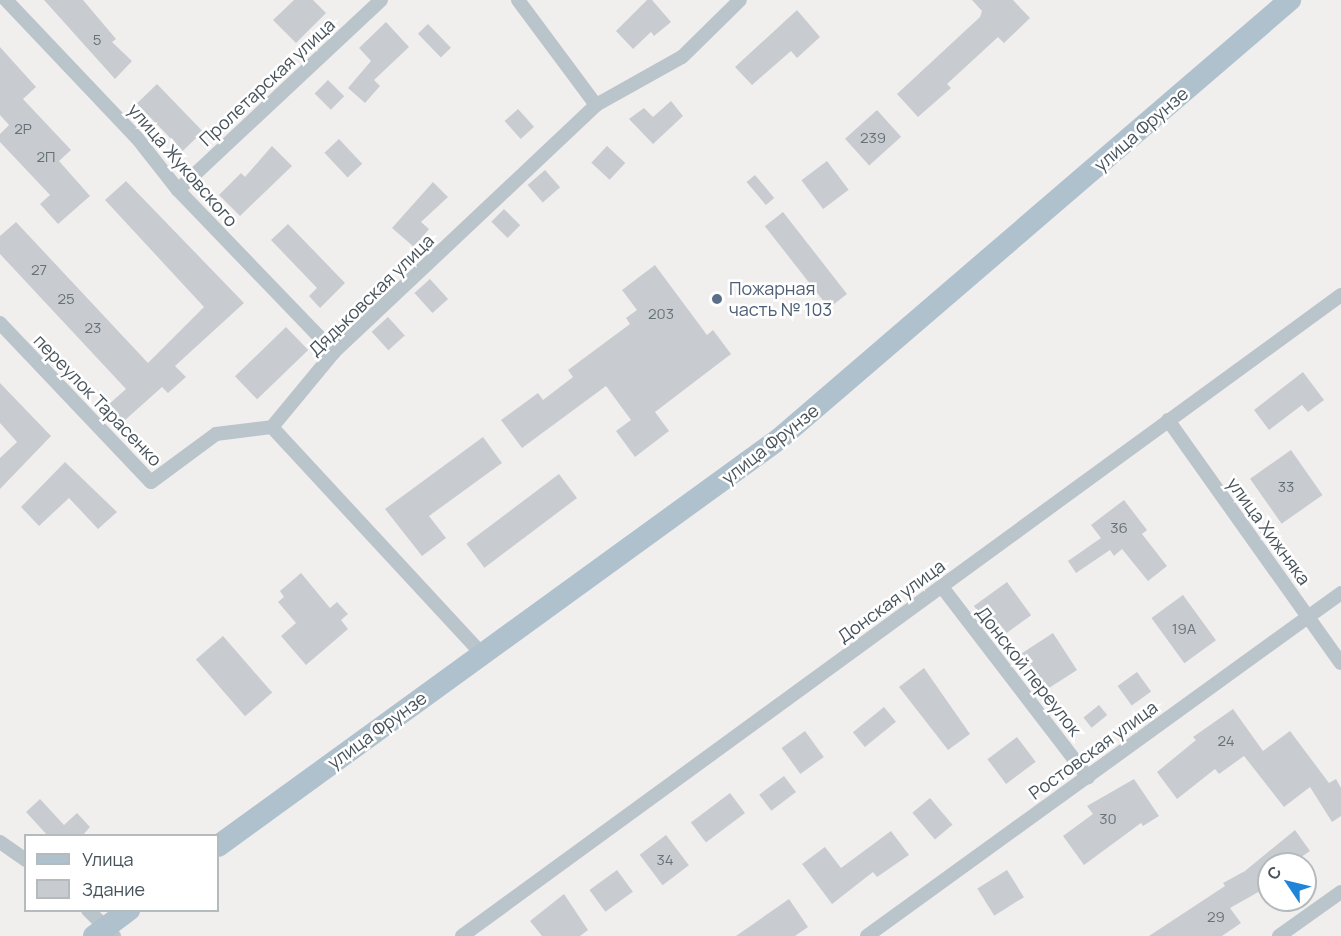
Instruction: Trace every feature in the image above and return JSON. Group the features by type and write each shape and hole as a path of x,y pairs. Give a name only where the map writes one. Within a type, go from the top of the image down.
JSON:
{"main road":[{"name":"улица Фрунзе","path":"219,845 482,654 668,524 779,440 1290,0"},
{"path":"104,933 127,912"}],"street":[{"name":"улица Жуковского","path":"6,0 137,138 178,190 334,352"},
{"name":"Пролетарская улица","path":"178,190 381,0"},
{"path":"518,0 596,105"},
{"name":"Дядьковская улица","path":"272,427 334,352 596,105 682,57 740,0"},
{"name":"Донская улица","path":"462,936 1341,295"},
{"name":"переулок Тарасенко","path":"0,323 151,482 216,434 272,427"},
{"name":"улица Хижняка","path":"1168,420 1341,663"},
{"path":"272,427 482,654"},
{"name":"Донской переулок","path":"942,587 1088,777"},
{"name":"Ростовская улица","path":"867,936 1341,593"},
{"path":"0,842 24,859"},
{"path":"1279,936 1341,892"},
{"path":"89,912 104,933"}],"building":[{"path":"44,0 83,0 116,39 112,42 132,61 115,79"},
{"path":"294,0 313,0 326,13 296,43 273,20"},
{"path":"647,0 652,0 671,22 654,36 651,32 633,49 616,31"},
{"path":"972,0 1013,0 1030,18 1004,43 998,37 947,84 951,88 918,117 897,94 980,17 982,11"},
{"path":"797,10 820,37 797,58 791,51 752,85 735,67"},
{"path":"386,22 409,47 374,80 380,86 365,103 348,88 371,61 359,48"},
{"path":"428,24 451,48 441,57 418,34"},
{"path":"0,47 36,87 23,99 71,150 59,161 90,196 58,224 40,204 50,195 0,142 0,134 9,125 0,115"},
{"path":"328,80 344,96 331,110 315,93"},
{"path":"157,84 203,131 183,151 137,103"},
{"path":"671,101 683,116 653,144 629,119 644,108 653,117"},
{"path":"518,109 534,127 521,139 505,121"},
{"path":"877,110 901,137 869,166 845,139"},
{"path":"339,139 362,164 348,178 324,153"},
{"path":"272,146 292,166 240,216 219,195 241,173 245,177"},
{"path":"607,146 625,163 610,180 591,163"},
{"path":"827,161 849,190 823,209 801,180"},
{"path":"545,170 560,187 543,202 528,185"},
{"path":"755,175 774,198 766,205 747,182"},
{"path":"126,181 244,303 175,366 186,377 168,393 162,387 124,421 108,405 126,389 0,254 0,236 16,222 148,363 204,307 105,200"},
{"path":"433,182 448,197 421,222 429,229 414,247 392,228"},
{"path":"504,209 520,225 508,238 491,222"},
{"path":"783,212 847,294 829,308 765,226"},
{"path":"288,224 345,283 320,308 309,296 317,288 271,240"},
{"path":"655,265 707,335 713,330 731,354 655,412 669,431 635,457 616,431 631,420 606,386 522,448 501,420 538,393 543,400 573,377 568,370 630,324 626,318 637,310 622,290"},
{"path":"430,279 448,299 432,313 414,293"},
{"path":"388,317 405,336 388,350 372,332"},
{"path":"286,327 308,350 257,399 235,376"},
{"path":"1303,372 1324,400 1308,412 1302,405 1269,430 1254,410"},
{"path":"0,383 51,436 0,489 0,458 17,442 0,423"},
{"path":"483,437 502,463 429,516 446,538 422,556 385,509"},
{"path":"1291,450 1323,495 1282,524 1250,479"},
{"path":"65,462 117,512 98,529 69,498 39,526 21,507"},
{"path":"559,474 577,498 484,568 466,544"},
{"path":"1124,500 1147,530 1142,534 1167,566 1148,581 1122,549 1114,556 1110,550 1076,573 1068,561 1101,538 1091,525"},
{"path":"301,573 330,608 337,602 348,614 341,620 348,629 306,665 281,636 296,623 278,602 284,597 280,591"},
{"path":"1007,582 1031,615 998,639 974,606"},
{"path":"1183,595 1216,640 1184,663 1151,618"},
{"path":"1053,633 1077,670 1045,691 1021,654"},
{"path":"223,636 272,693 245,716 196,660"},
{"path":"924,668 970,734 948,750 899,687"},
{"path":"1137,672 1151,691 1132,706 1118,686"},
{"path":"1099,705 1107,715 1092,728 1083,718"},
{"path":"884,707 896,722 865,747 853,732"},
{"path":"1233,709 1263,751 1290,731 1329,783 1336,779 1341,788 1341,816 1332,822 1310,787 1284,807 1244,756 1219,774 1215,769 1177,799 1157,772 1196,740 1193,737"},
{"path":"805,731 824,757 800,774 782,748"},
{"path":"1017,737 1036,762 1006,784 987,759"},
{"path":"784,776 796,792 771,811 759,795"},
{"path":"1134,779 1159,816 1143,826 1141,823 1084,865 1063,836 1093,814 1087,806"},
{"path":"730,793 745,813 706,842 691,822"},
{"path":"930,798 952,825 935,840 912,813"},
{"path":"40,799 64,825 77,813 90,827 84,834 46,834 26,812"},
{"path":"1295,830 1310,851 1309,852 1268,852"},
{"path":"891,831 909,855 877,877 873,872 832,904 802,864 825,847 841,868"},
{"path":"666,835 689,865 663,885 640,855"},
{"path":"1257,861 1257,893 1230,908 1241,923 1222,936 1149,936 1225,886 1223,883"},
{"path":"617,870 633,892 605,912 589,890"},
{"path":"1007,870 1024,897 994,916 977,889"},
{"path":"564,894 588,930 580,936 542,936 530,921"},
{"path":"789,899 808,927 795,936 736,936"}],"place":[{"name":"Пожарная часть № 103","path":"717,299"}]}
